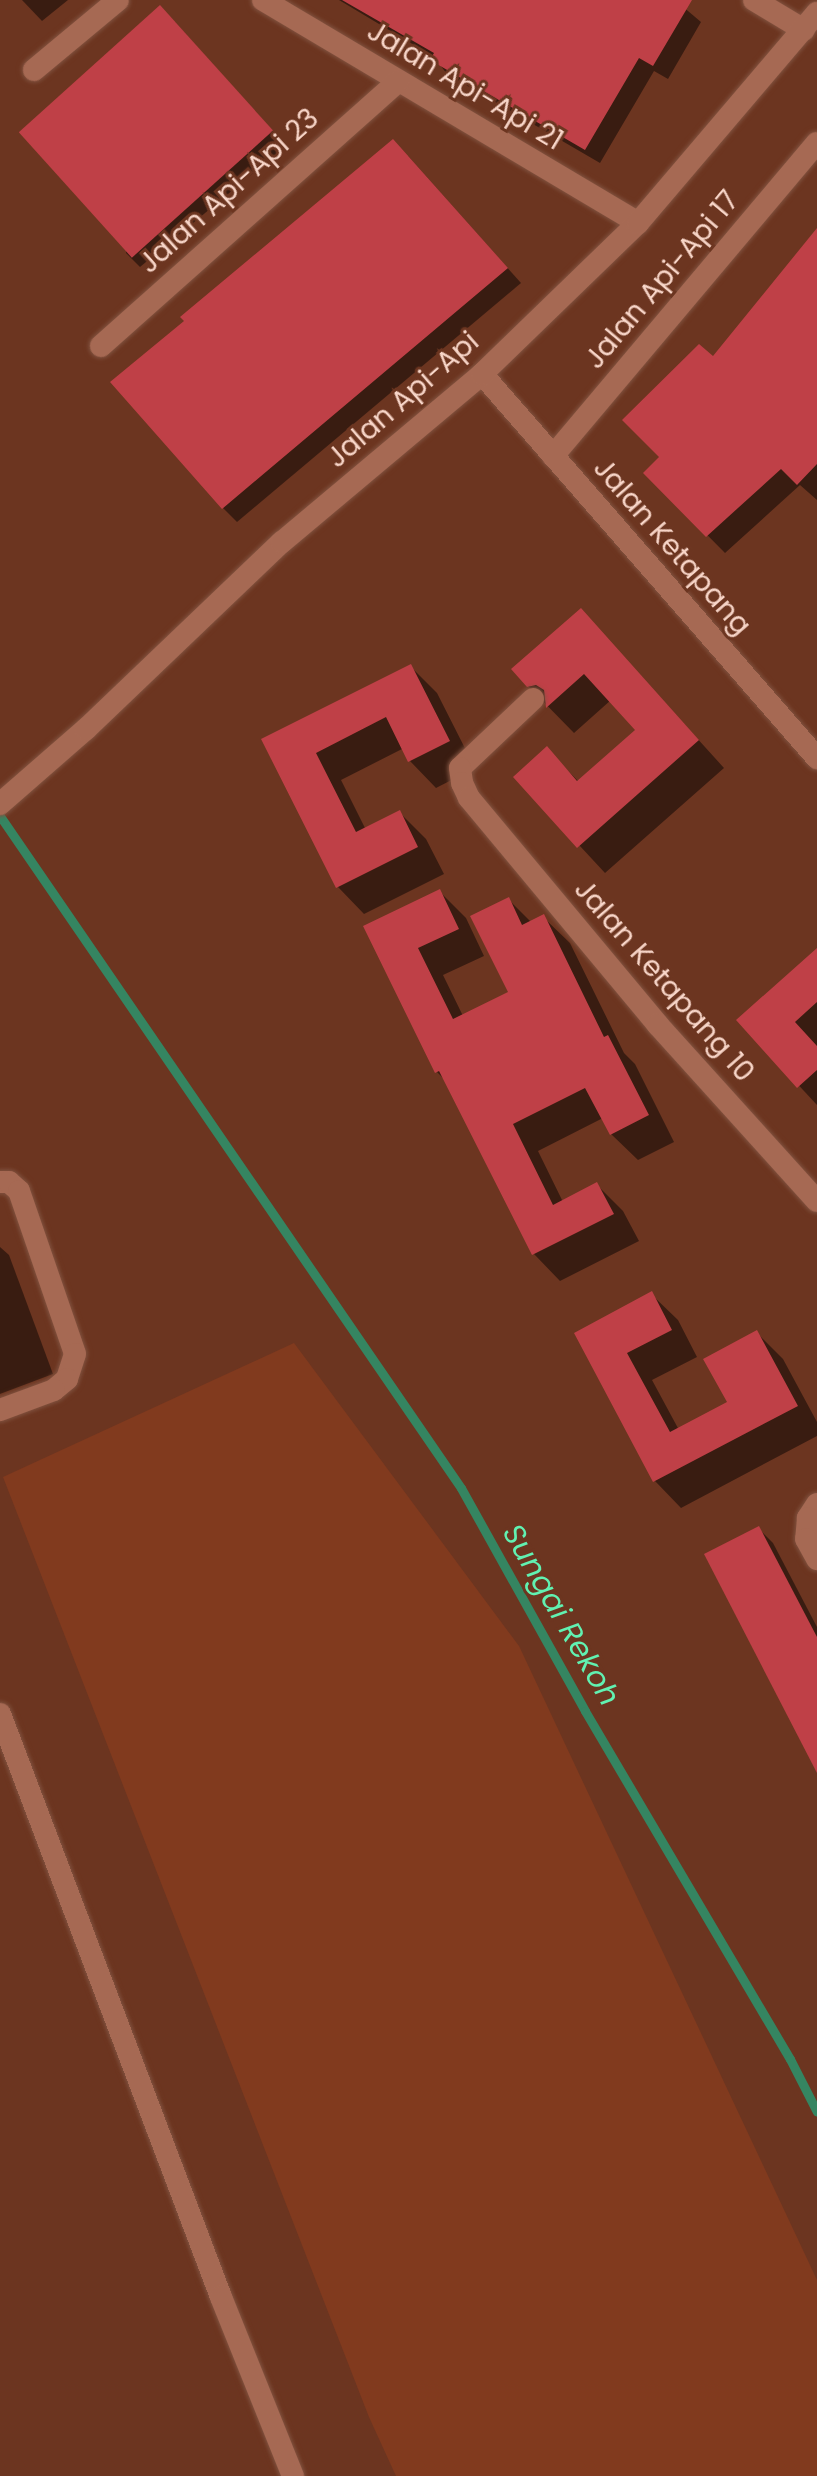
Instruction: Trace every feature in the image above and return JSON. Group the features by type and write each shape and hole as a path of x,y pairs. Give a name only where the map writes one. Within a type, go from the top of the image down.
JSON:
{"street":[{"path":"34,70 118,0"},
{"name":"Jalan Api-Api 21","path":"263,0 638,223"},
{"path":"754,0 811,22"},
{"name":"Jalan Api-Api","path":"0,804 86,729 282,542 482,374 638,223 811,22"},
{"name":"Jalan Api-Api 23","path":"101,346 398,81"},
{"name":"Jalan Api-Api 17","path":"553,456 817,143"},
{"name":"Jalan Ketapang","path":"482,374 817,758"},
{"name":"Jalan Ketapang 10","path":"533,699 460,768 469,798 658,1025 817,1201"},
{"path":"0,1182 9,1182 19,1191 75,1354 67,1379 54,1390 0,1410"},
{"path":"813,1511 806,1539 817,1559"},
{"path":"0,1714 221,2297 293,2476"}],"shaded area":[{"path":"294,1343 519,1646 817,2280 817,2476 396,2476 369,2417 3,1477"}],"building":[{"path":"342,0 692,0 653,66 639,58 585,150 430,60 434,53"},
{"path":"160,5 273,131 132,258 19,132"},
{"path":"393,139 508,268 222,509 110,382 184,321 180,317"},
{"path":"817,228 817,464 797,485 781,469 706,537 643,473 659,457 622,420 699,344 713,356"},
{"path":"581,608 699,740 577,848 513,777 547,746 577,781 635,730 584,674 546,708 544,690 536,685 527,687 511,669"},
{"path":"411,664 450,741 408,762 386,717 316,753 356,832 400,810 418,847 336,888 261,739"},
{"path":"440,889 459,929 418,948 453,1019 508,992 470,916 509,897 522,925 544,914 604,1037 608,1035 649,1115 610,1135 585,1088 513,1124 553,1205 597,1182 614,1214 532,1255 439,1071 435,1073 363,926"},
{"path":"817,948 817,1002 795,1022 817,1046 817,1070 797,1088 736,1020"},
{"path":"652,1291 672,1330 627,1353 670,1432 727,1402 703,1359 757,1330 798,1406 653,1482 574,1333"},
{"path":"759,1526 817,1637 817,1773 704,1554"}],"waterway":[{"name":"Sungai Rekoh","path":"0,816 461,1488 585,1711 790,2059 817,2112"}]}
